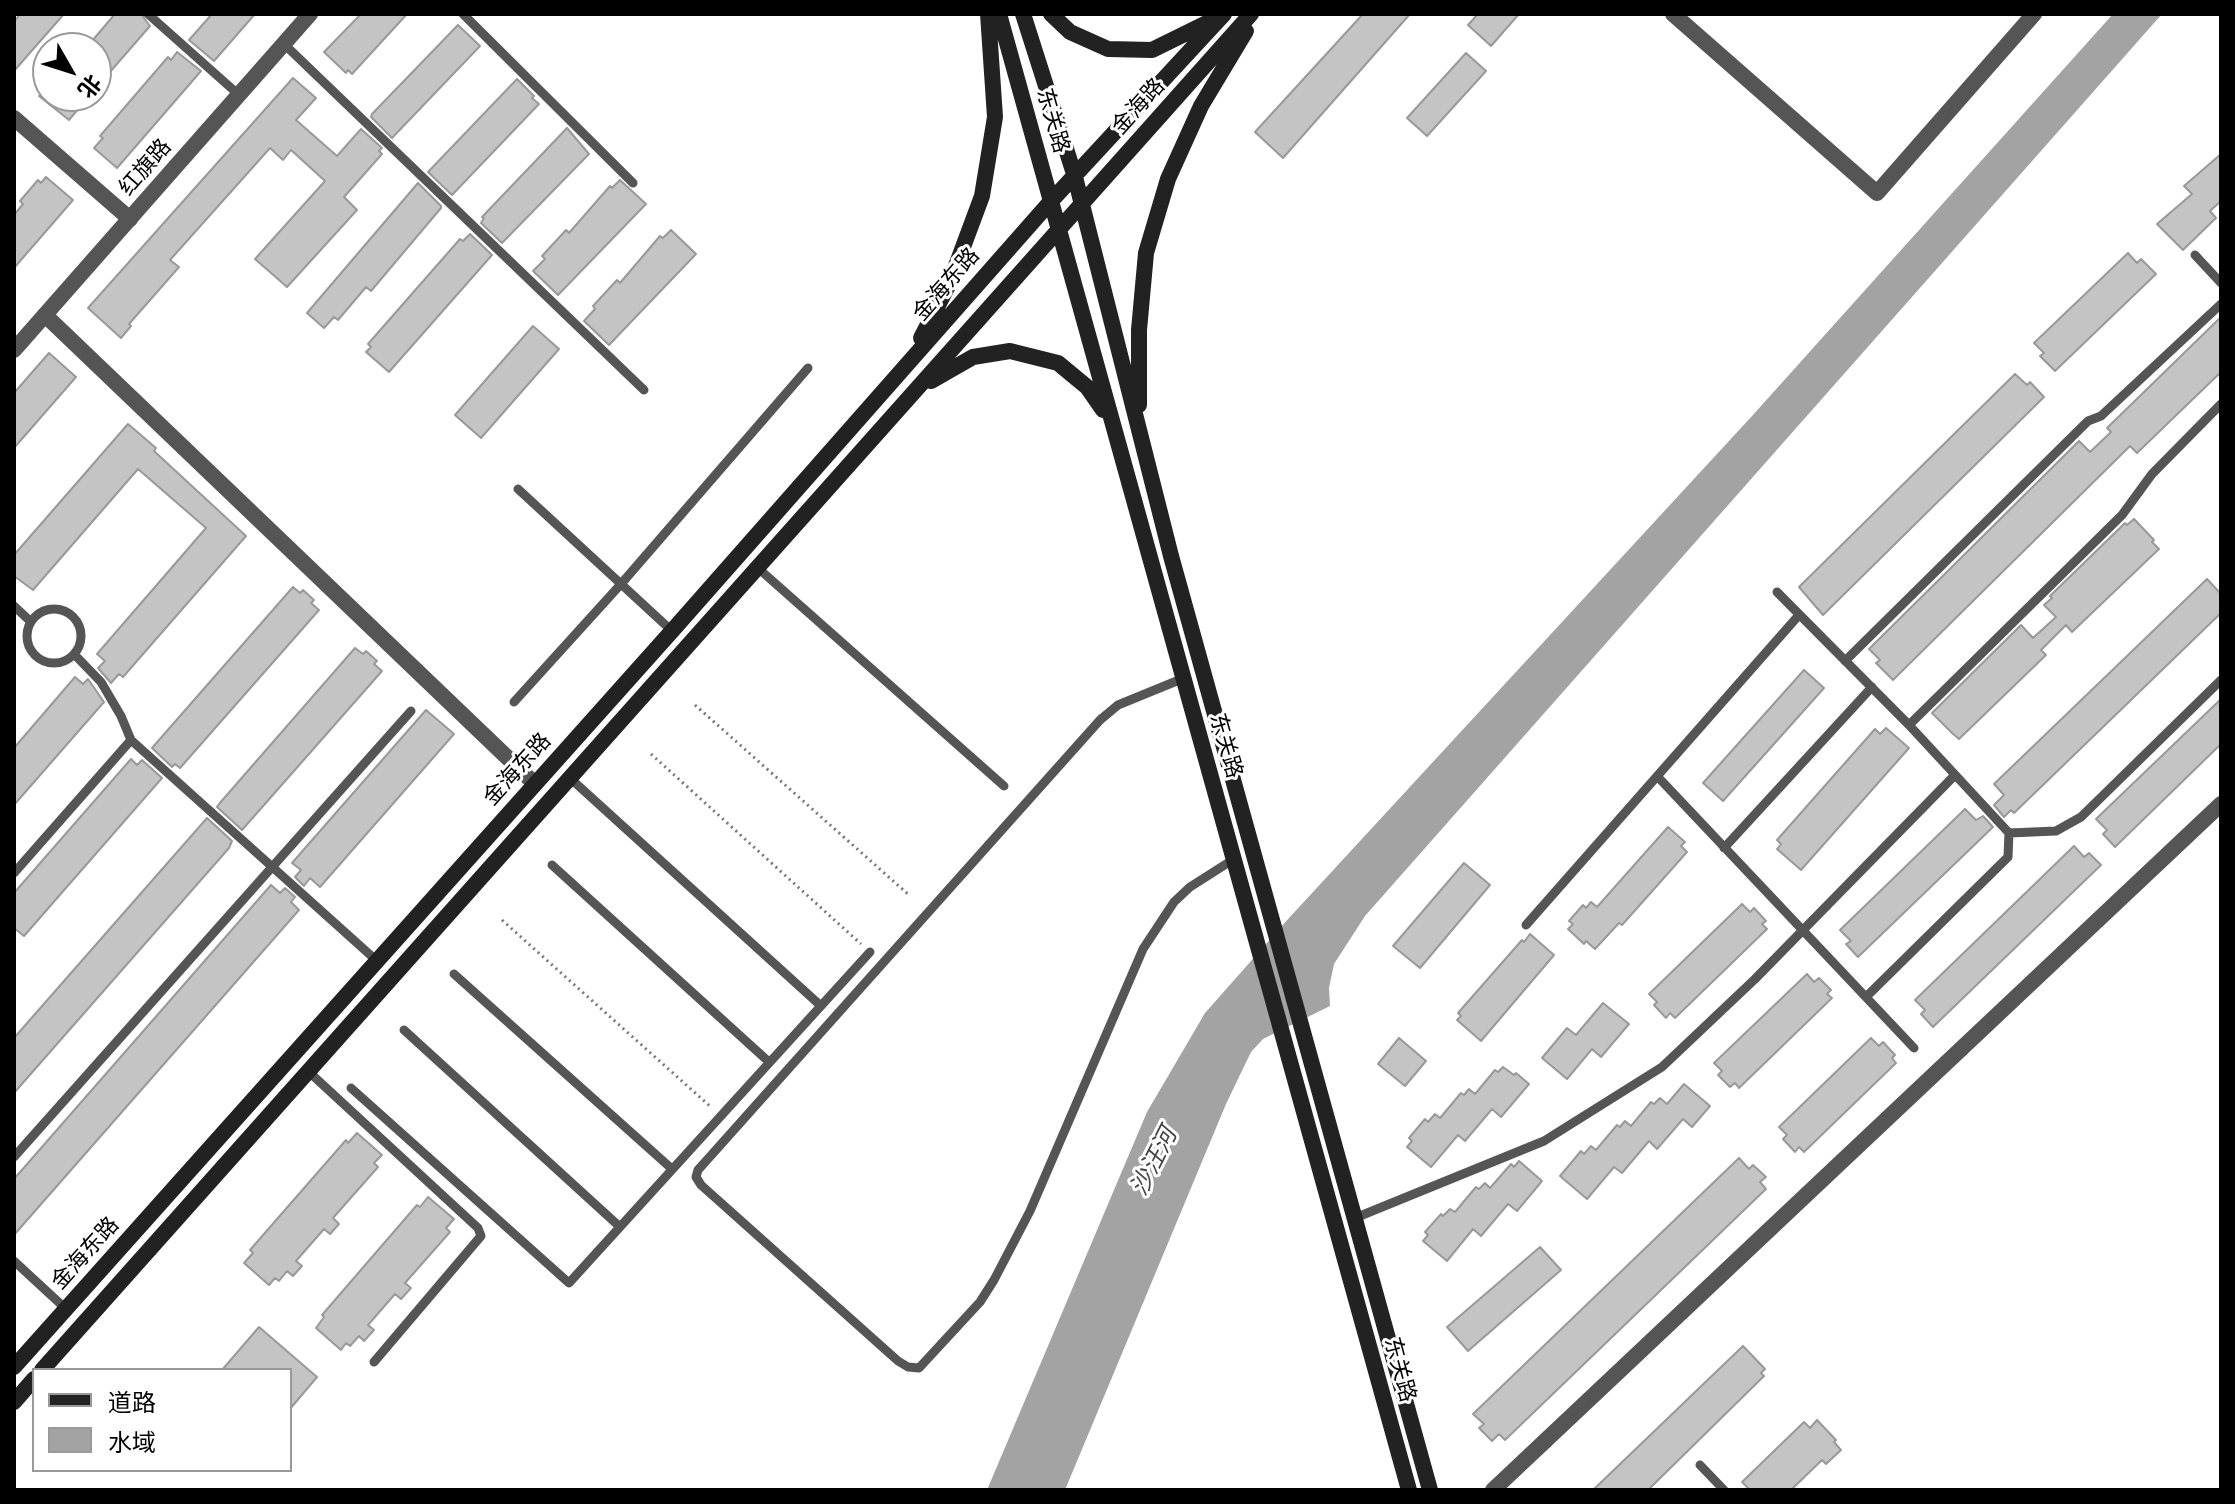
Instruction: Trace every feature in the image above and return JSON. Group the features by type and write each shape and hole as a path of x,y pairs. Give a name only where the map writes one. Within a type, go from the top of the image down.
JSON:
{"main road":[{"path":"907,364 950,282 982,196 995,117 988,14"},
{"name":"东关路","path":"999,14 1409,1490"},
{"name":"东关路","path":"1023,14 1075,177 1175,572 1430,1490"},
{"path":"1051,14 1070,32 1108,49 1152,50 1224,14"},
{"name":"金海路","path":"1052,200 1224,14"},
{"path":"1139,430 1139,330 1146,253 1168,179 1201,106 1254,14"},
{"name":"金海路","path":"1060,229 1254,14"},
{"name":"金海东路","path":"14,1367 672,631 1052,200"},
{"name":"金海东路","path":"44,1368 1060,229"},
{"path":"919,388 973,357 1010,351 1058,363 1087,387 1110,419"},
{"path":"14,1402 32,1381"}],"street":[{"name":"红旗路","path":"14,350 310,14"},
{"path":"1673,14 1877,193 2024,17"},
{"path":"14,118 130,219"},
{"path":"45,315 535,784"},
{"path":"1493,1490 2221,804"}],"lane":[{"path":"148,14 239,95"},
{"path":"463,14 633,183"},
{"path":"284,44 644,390"},
{"path":"2195,255 2221,283"},
{"path":"1845,661 2088,421 2101,416 2221,304"},
{"path":"514,702 808,368"},
{"path":"1909,725 2122,515 2152,474 2221,404"},
{"path":"518,489 672,631"},
{"path":"759,569 1004,786"},
{"path":"1777,592 1909,725 2009,833 2008,857 1866,997"},
{"path":"14,606 31,622"},
{"path":"50,609 68,612 75,618 81,635 74,654 57,663 39,659 28,644 31,622 41,612 50,609"},
{"path":"1526,925 1799,615"},
{"path":"74,654 101,682 131,740 377,961"},
{"path":"1184,678 1118,705 1100,720 698,1170 696,1177 701,1185 898,1361 908,1367 919,1368 980,1302 994,1280 1030,1211 1143,949 1182,894 1234,859"},
{"path":"2009,833 2056,831 2081,817 2221,680"},
{"path":"1724,848 1872,687"},
{"path":"14,1157 411,711"},
{"path":"14,873 131,740"},
{"path":"1355,1218 1544,1141 1662,1067 1955,775"},
{"path":"1657,776 1914,1048"},
{"path":"571,779 821,1006"},
{"path":"552,865 769,1062"},
{"path":"351,1088 569,1283 870,952"},
{"path":"454,974 672,1169"},
{"path":"404,1030 620,1227"},
{"path":"309,1072 478,1228 481,1236 374,1362"},
{"path":"14,1261 66,1309"},
{"path":"1700,1465 1724,1490"}],"path":[{"path":"695,705 909,895"},
{"path":"651,754 870,952"},
{"path":"502,920 721,1116"}],"water":[{"name":"沙汪河","path":"2113,14 2162,14 1365,916 1334,964 1329,988 1330,1006 1263,1039 1251,1052 1226,1104 1065,1490 987,1490 1147,1112 1205,1013 1752,416"}],"building":[{"path":"20,14 64,14 48,32 32,32 32,50 14,71 14,22"},
{"path":"115,14 141,14 150,26 112,70 112,32 100,32"},
{"path":"212,14 255,14 214,61 189,40"},
{"path":"361,14 407,14 352,74 348,70 346,73 324,52"},
{"path":"1363,14 1410,14 1283,158 1255,132"},
{"path":"1478,14 1519,14 1491,46 1468,25"},
{"path":"458,25 480,46 392,138 371,117 372,114"},
{"path":"177,52 201,71 117,168 94,148 103,138 100,136 168,57 171,60"},
{"path":"1466,53 1486,71 1427,136 1407,118"},
{"path":"293,78 316,98 296,120 337,156 361,129 382,148 379,151 382,154 344,197 357,210 287,287 255,259 325,181 291,150 283,160 270,148 170,260 179,267 129,324 131,326 121,338 88,308"},
{"path":"517,79 539,104 452,195 428,172"},
{"path":"59,112 76,112 69,120"},
{"path":"567,128 589,154 502,243 481,223 482,217"},
{"path":"2221,154 2221,201 2210,211 2216,218 2183,250 2157,224 2192,194 2184,186"},
{"path":"46,177 73,200 14,268 14,215 23,204 20,201 38,180 41,183"},
{"path":"620,180 646,204 558,295 533,271 566,230 569,233 610,186 612,188"},
{"path":"418,183 441,208 371,291 366,287 338,320 334,317 324,328 307,313"},
{"path":"671,230 696,254 609,345 584,321 617,280 620,283 660,236 663,238"},
{"path":"470,234 492,255 389,372 366,352 371,347 368,344 460,239 463,241"},
{"path":"2128,253 2137,263 2141,259 2156,274 2055,371 2040,356 2044,353 2034,343"},
{"path":"2221,317 2221,372 2137,453 2130,446 1893,680 1876,663 1880,660 1869,649 2079,441 2090,452 2111,432 2107,428"},
{"path":"533,326 559,349 481,438 455,415"},
{"path":"49,353 76,377 14,448 14,393"},
{"path":"2015,374 2027,385 2030,382 2044,397 1823,615 1799,587"},
{"path":"128,424 246,536 123,677 119,674 111,683 98,668 105,661 97,654 206,528 138,469 33,590 14,576 14,555"},
{"path":"2134,519 2159,549 2072,632 2066,625 2041,650 2046,655 1959,739 1932,713 2021,625 2033,638 2056,617 2044,605 2052,598 2050,596 2125,523 2127,525"},
{"path":"2207,579 2221,594 2221,613 2014,813 2011,810 2004,817 1994,805 2004,795 1994,784"},
{"path":"293,587 300,593 303,590 319,610 180,768 175,764 172,767 152,748"},
{"path":"355,648 363,654 366,651 382,671 242,830 217,807"},
{"path":"1804,670 1824,688 1723,801 1703,783"},
{"path":"75,677 83,684 88,679 104,702 14,805 14,748"},
{"path":"2221,699 2221,744 2115,847 2103,834 2107,830 2096,819"},
{"path":"426,710 454,734 320,887 310,878 304,886 295,877 301,870 292,863"},
{"path":"1886,728 1909,748 1801,870 1777,849 1781,844 1777,840 1875,729 1880,734"},
{"path":"131,759 137,765 142,760 162,778 24,936 14,928 14,893"},
{"path":"1965,809 1976,820 1983,816 1993,827 1858,957 1846,944 1851,941 1840,930"},
{"path":"207,818 232,841 229,848 14,1093 14,1038"},
{"path":"1668,827 1685,842 1681,846 1687,852 1622,925 1619,923 1595,949 1586,941 1584,944 1568,929 1573,924 1569,921 1583,905 1586,908 1591,902 1597,907"},
{"path":"2074,846 2084,857 2089,853 2101,865 1933,1027 1921,1014 1925,1010 1915,1000"},
{"path":"1464,863 1490,885 1420,968 1393,946"},
{"path":"271,885 280,893 285,888 295,897 291,902 299,910 14,1235 14,1179"},
{"path":"1742,904 1750,912 1754,908 1766,921 1762,924 1767,929 1675,1018 1670,1013 1666,1018 1649,994"},
{"path":"1530,934 1554,955 1481,1041 1457,1020 1461,1016 1458,1013"},
{"path":"1807,974 1814,982 1819,978 1831,990 1827,994 1832,998 1739,1088 1735,1083 1730,1087 1718,1075 1722,1071 1714,1063"},
{"path":"1603,1003 1629,1024 1601,1057 1592,1049 1567,1079 1542,1058 1567,1028 1576,1035"},
{"path":"1399,1038 1426,1061 1405,1086 1378,1064"},
{"path":"1871,1038 1879,1046 1883,1042 1895,1055 1892,1058 1896,1063 1804,1152 1799,1147 1795,1152 1783,1139 1787,1135 1779,1127"},
{"path":"1503,1067 1529,1084 1501,1117 1492,1109 1465,1141 1458,1135 1431,1167 1407,1147 1412,1141 1409,1138 1425,1119 1428,1122 1435,1114 1440,1118 1461,1093 1464,1095 1469,1089 1475,1094 1495,1070 1498,1072"},
{"path":"1684,1084 1710,1106 1692,1127 1683,1119 1657,1149 1649,1141 1622,1173 1614,1167 1587,1199 1560,1176 1581,1151 1584,1154 1591,1146 1596,1150 1617,1125 1620,1127 1625,1121 1631,1126 1651,1102 1654,1104 1660,1098 1667,1104"},
{"path":"357,1133 382,1155 374,1163 378,1167 333,1218 339,1224 330,1234 324,1229 296,1261 302,1266 293,1276 287,1271 279,1281 275,1278 269,1285 244,1263 253,1253 250,1250 346,1140 348,1143"},
{"path":"1739,1158 1749,1169 1753,1165 1766,1177 1760,1182 1766,1189 1505,1440 1499,1434 1492,1441 1479,1428 1484,1424 1473,1414"},
{"path":"1519,1161 1542,1181 1517,1211 1508,1204 1481,1236 1473,1229 1447,1261 1423,1241 1428,1235 1425,1232 1441,1214 1443,1216 1450,1209 1455,1212 1476,1187 1479,1189 1485,1183 1490,1188 1511,1164 1514,1167"},
{"path":"428,1197 454,1219 446,1228 450,1232 405,1283 411,1288 401,1299 395,1294 368,1325 374,1330 364,1341 359,1336 350,1346 346,1343 341,1350 316,1328 324,1317 322,1315 417,1205 420,1207"},
{"path":"1540,1247 1561,1270 1468,1351 1447,1327"},
{"path":"259,1327 317,1377 292,1407 292,1368 224,1368"},
{"path":"1743,1346 1765,1369 1761,1373 1764,1376 1648,1490 1593,1490"},
{"path":"1817,1420 1841,1450 1826,1464 1822,1460 1791,1490 1750,1490 1742,1482 1804,1422 1810,1428"}]}
